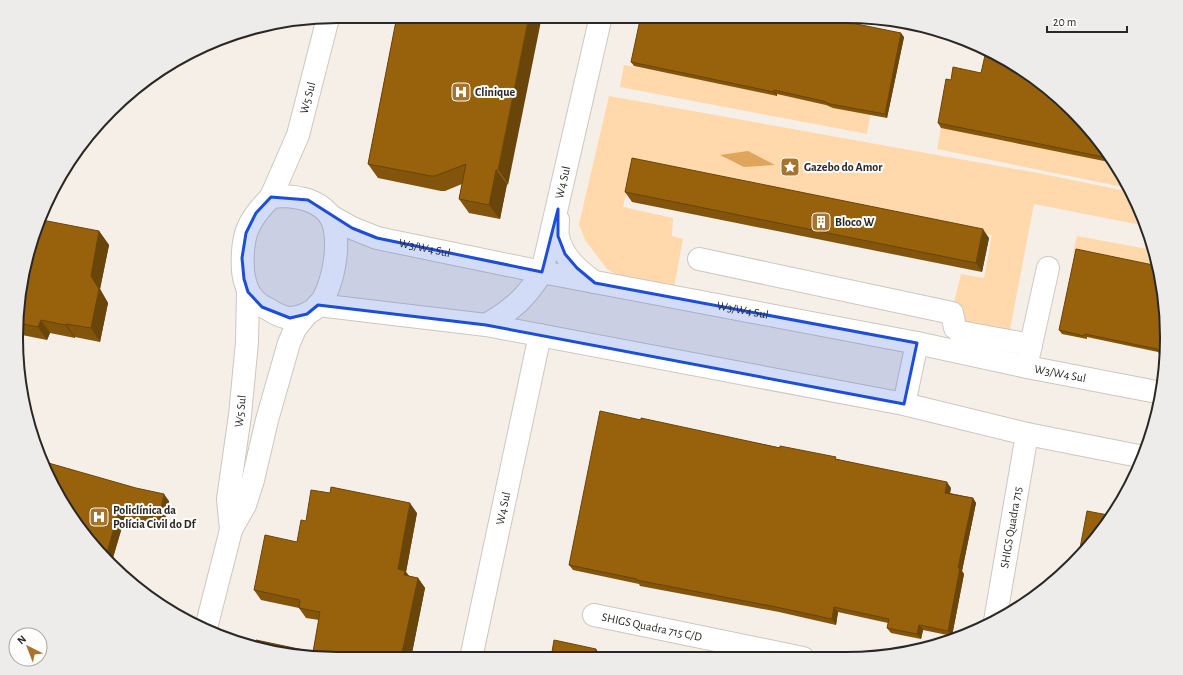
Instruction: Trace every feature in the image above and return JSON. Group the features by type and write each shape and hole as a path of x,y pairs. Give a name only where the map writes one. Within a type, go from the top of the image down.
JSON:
{"main road":[{"name":"W4 Sul","path":"486,325 506,313 520,301 532,288 542,272 558,209 599,23"},
{"name":"W5 Sul","path":"271,197 298,135 327,24"},
{"path":"313,309 328,287 333,270 336,250 335,231 329,215 320,206 308,200 295,197 271,197 256,213 246,233 242,258 244,279 248,292 262,307 290,318 313,309 486,325 904,404 1027,434 1137,456"},
{"path":"558,209 558,236 565,254 576,268 595,283"},
{"name":"W3/W4 Sul","path":"329,215 352,228 377,238 595,283 917,343 1026,367 1155,392"},
{"path":"699,259 952,313 955,328 960,332 1031,345"},
{"path":"1026,367 1048,268"},
{"name":"W5 Sul","path":"231,530 228,499 240,415 247,342 248,292"},
{"name":"W5 Sul","path":"207,624 231,530 245,505 253,480 267,420 289,343 296,329 313,309"},
{"name":"W4 Sul","path":"472,652 540,335"},
{"path":"904,404 917,343"},
{"name":"SHIGS Quadra 715","path":"997,613 1027,434"},
{"name":"SHIGS Quadra 715 C/D","path":"594,615 774,652"}],"highlighted area":[{"path":"271,197 308,200 352,228 377,238 542,272 558,209 558,236 565,254 577,268 595,283 917,343 904,404 486,325 318,305 307,314 290,318 262,307 248,292 244,279 242,258 246,233 256,213"}],"shaded area":[{"path":"624,65 871,110 867,134 620,87"},
{"path":"609,96 1038,173 1124,191 1139,225 1034,204 1009,335 948,327 961,274 984,278 992,235 633,165 623,207 673,218 672,236 683,239 673,293 625,280 607,269 585,240 579,224"},
{"path":"941,127 1105,160 1122,187 937,149"},
{"path":"748,151 775,165 744,167 720,155"},
{"path":"1077,236 1147,249 1152,268 1073,253"}],"building":[{"path":"396,23 528,23 498,170 496,170 489,205 459,199 466,164 435,176 431,176 368,164"},
{"path":"639,23 846,23 901,33 885,114 830,104 823,101 774,90 774,92 631,62"},
{"path":"985,55 1020,76 1053,101 1068,115 1082,130 1103,157 938,123 946,79 951,80 953,67 981,73"},
{"name":"Bloco W","path":"632,158 983,229 976,263 625,192"},
{"path":"46,221 99,231 91,276 99,289 91,328 41,320 38,327 24,324 24,317 29,276"},
{"path":"1076,249 1151,265 1157,296 1159,351 1085,334 1084,336 1059,330"},
{"path":"600,411 641,420 641,418 780,448 780,446 836,457 835,459 947,482 945,493 973,498 958,568 960,568 948,631 919,625 917,634 887,628 889,619 834,607 832,619 636,580 637,579 569,565"},
{"path":"49,463 136,488 164,494 159,518 119,510 107,552 76,512 55,477"},
{"path":"331,487 410,503 398,569 405,571 404,575 418,578 402,652 313,651 320,612 299,608 300,600 254,590 265,535 297,542 301,520 306,521 311,490 330,493"},
{"path":"1087,511 1105,515 1095,529 1080,547"},
{"path":"256,640 301,649 276,646"},
{"path":"554,640 596,649 595,652 552,652"}],"place":[{"name":"Clinique","path":"461,92"},
{"name":"Gazebo do Amor","path":"790,167"},
{"name":"Bloco W","path":"821,222"},
{"name":"Policlínica da Polícia Civil do Df","path":"99,517"}]}
